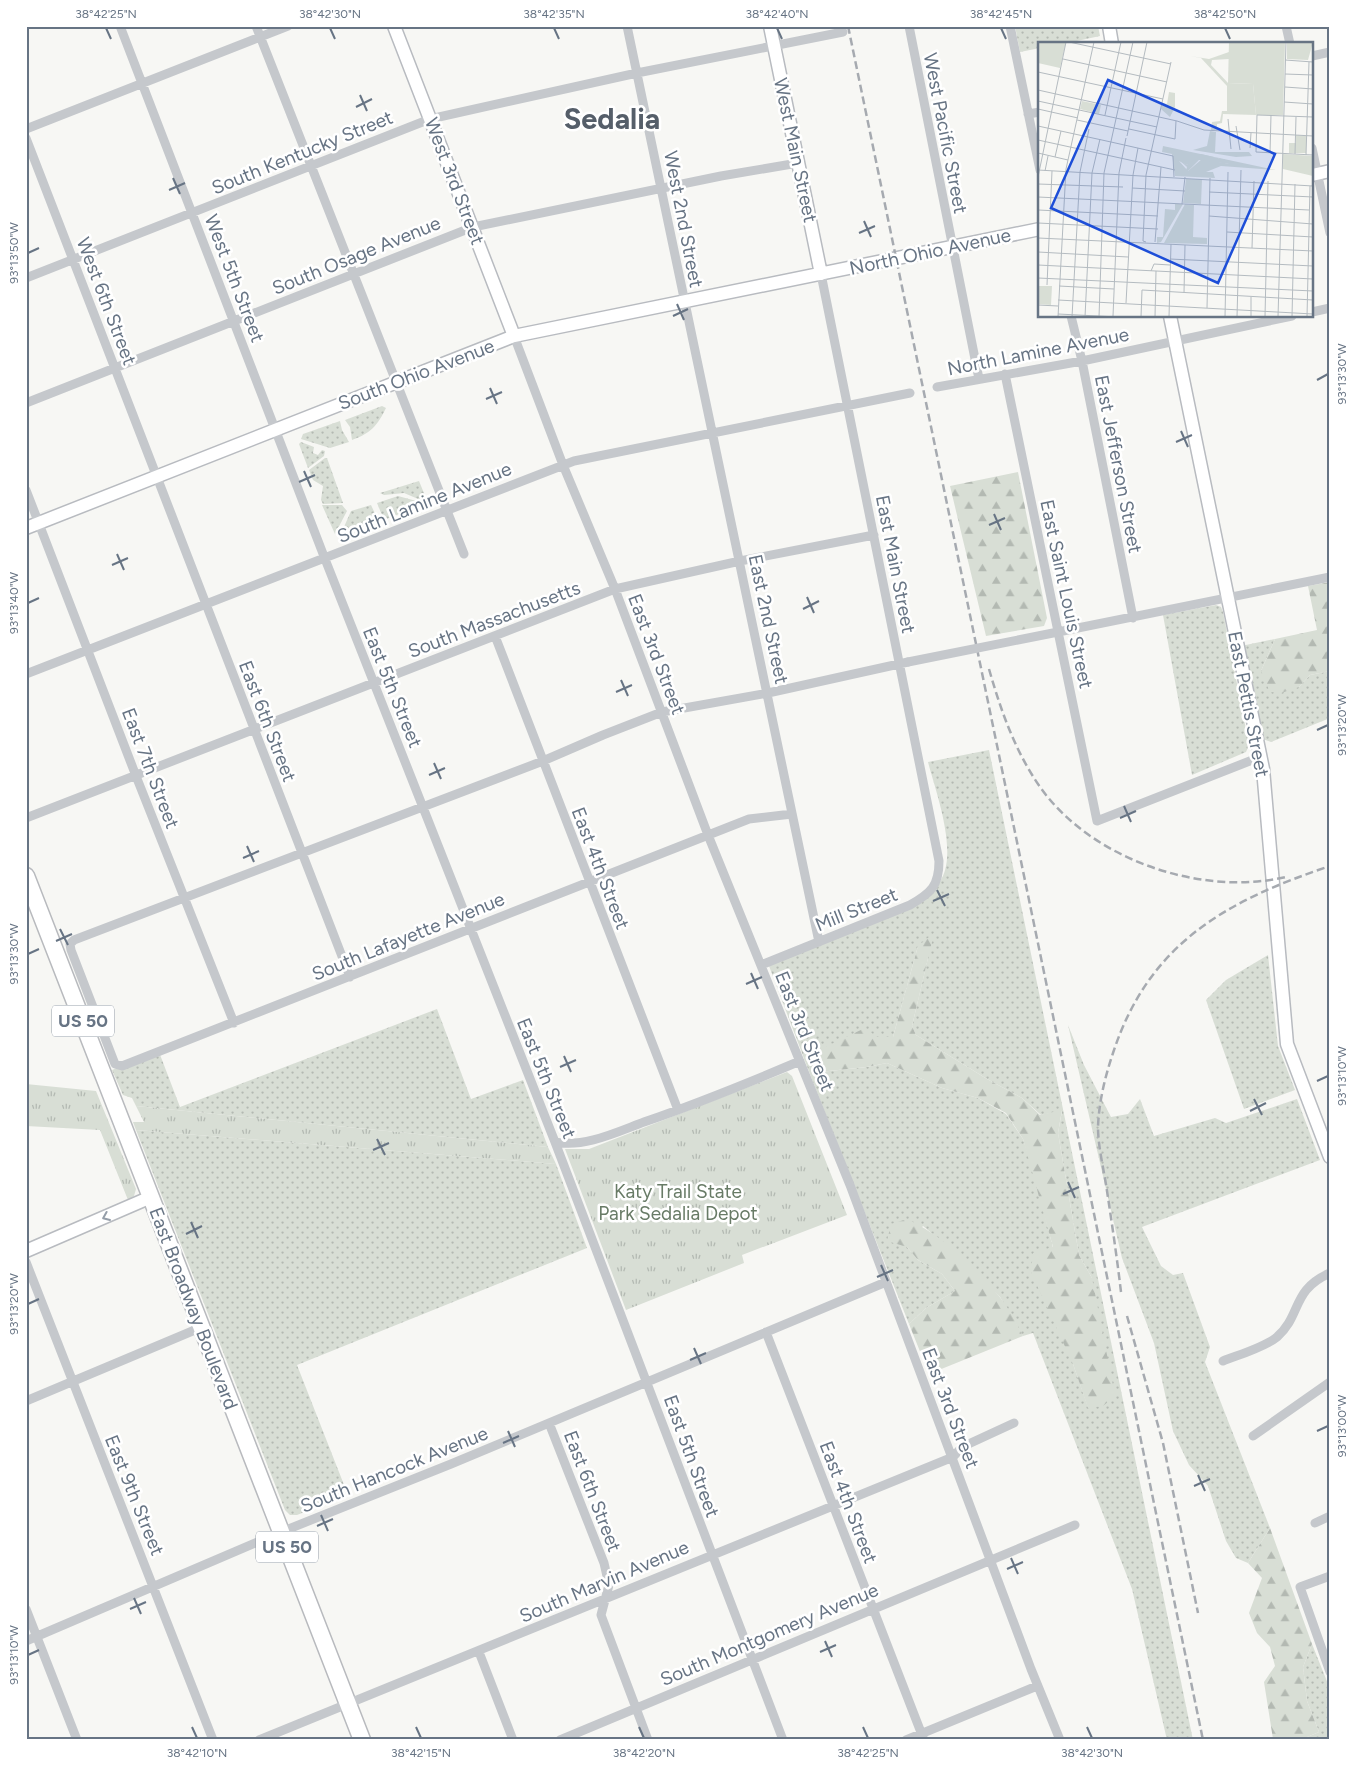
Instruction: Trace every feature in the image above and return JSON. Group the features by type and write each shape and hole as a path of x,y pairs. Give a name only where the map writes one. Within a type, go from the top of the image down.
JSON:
{"highway":[{"name":"East Broadway Boulevard","path":"26,876 362,1740"}],"main road":[{"name":"West 3rd Street","path":"394,26 514,336"},
{"name":"West Main Street","path":"770,26 821,274"},
{"path":"1109,26 1112,42"},
{"name":"North Ohio Avenue","path":"821,274 1038,229"},
{"name":"South Ohio Avenue","path":"26,528 514,336 821,274"},
{"name":"East Pettis Street","path":"1170,318 1260,758 1266,797 1287,1044 1330,1157"},
{"path":"26,1251 151,1197"}],"street":[{"name":"West 5th Street","path":"120,26 276,430"},
{"path":"256,26 464,554"},
{"path":"26,129 288,26"},
{"name":"West 2nd Street","path":"627,26 662,188 684,302"},
{"name":"West Pacific Street","path":"909,26 979,379"},
{"path":"1010,26 1038,161"},
{"path":"1286,26 1290,42"},
{"name":"South Kentucky Street","path":"26,278 430,119 637,73 843,32"},
{"path":"1314,56 1330,52"},
{"path":"1028,114 1038,112"},
{"name":"West 6th Street","path":"26,138 156,476"},
{"path":"1314,154 1320,173 1330,233"},
{"name":"South Osage Avenue","path":"26,403 473,227 798,162"},
{"name":"East Main Street","path":"821,274 874,535 904,662 939,860"},
{"name":"East 2nd Street","path":"684,302 819,942"},
{"path":"1314,312 1330,308"},
{"name":"East Jefferson Street","path":"1071,318 1082,361 1133,618"},
{"name":"North Lamine Avenue","path":"937,387 1082,361 1282,318"},
{"name":"East 3rd Street","path":"514,336 563,465 615,589 708,835 800,1061 886,1282 1060,1740"},
{"name":"East Saint Louis Street","path":"1005,374 1097,821 1260,758"},
{"path":"848,406 910,393"},
{"name":"South Lamine Avenue","path":"26,674 563,465 848,406"},
{"name":"East 5th Street","path":"276,430 648,1382 711,1554 783,1740"},
{"name":"East 6th Street","path":"156,476 350,977"},
{"name":"East 7th Street","path":"26,490 234,1023"},
{"name":"South Massachusetts","path":"26,818 615,589 740,561 874,535"},
{"path":"185,898 302,851 363,831 423,806 542,762 662,712 768,693 904,662 1133,618 1330,577"},
{"name":"East 4th Street","path":"495,636 542,762 678,1110"},
{"name":"South Lafayette Avenue","path":"185,898 74,940 70,944 115,1064 119,1066 234,1023 588,881 749,819 792,814"},
{"name":"Mill Street","path":"761,965 910,905 928,895 935,885 939,860"},
{"path":"555,1142 565,1144 583,1142 678,1110 800,1061"},
{"name":"East 9th Street","path":"26,1262 213,1740"},
{"path":"1223,1361 1276,1338 1292,1315 1306,1288 1316,1279 1330,1273"},
{"name":"South Hancock Avenue","path":"26,1641 281,1532 549,1423 886,1282"},
{"path":"26,1401 202,1327"},
{"name":"East 4th Street","path":"766,1332 922,1736"},
{"path":"1253,1436 1330,1382"},
{"name":"East 6th Street","path":"549,1423 604,1563 609,1585 608,1597 602,1606 601,1615 648,1740"},
{"name":"South Marvin Avenue","path":"259,1740 347,1703 370,1696 479,1652 711,1554 953,1457 962,1447 1014,1423"},
{"path":"1315,1523 1330,1516"},
{"name":"South Montgomery Avenue","path":"560,1740 1075,1524"},
{"path":"1330,1576 1300,1587 1330,1672"},
{"path":"26,1609 77,1740"},
{"path":"479,1652 513,1740"},
{"path":"906,1740 922,1736 1038,1686"}],"green space":[{"path":"1015,26 1098,26 1100,36 1072,42 1038,42 1038,48 1020,52"},
{"path":"382,406 386,408 369,432 352,440 350,427 345,420"},
{"path":"340,421 342,430 349,442 330,448 301,439 303,434"},
{"path":"301,442 314,447 313,453 318,455 322,450 325,451 324,456 308,468 299,444"},
{"path":"327,458 343,503 323,504 321,500 323,486 313,480 309,470"},
{"path":"1018,472 1047,618 1044,626 986,636 950,486"},
{"path":"419,481 426,498 423,501 404,493 384,495 380,493"},
{"path":"398,496 420,502 422,505 384,520 377,503"},
{"path":"322,505 342,505 347,511 335,534"},
{"path":"371,505 379,522 340,536 351,511"},
{"path":"1330,582 1330,671 1310,675 1299,687 1281,693 1270,692 1261,671 1275,639 1317,630 1308,586"},
{"path":"1216,605 1221,607 1223,612 1249,745 1246,752 1192,775 1163,615"},
{"path":"1275,639 1261,671 1299,687 1310,675 1330,671 1330,718 1271,742 1260,738 1241,646"},
{"path":"989,750 1193,1740 1167,1740 1132,1589 1033,1333 1023,1336 1000,1297 965,1261 923,1226 907,1247 918,1260 942,1274 955,1291 926,1308 909,1324 769,966 920,897 936,886 943,875 947,860 947,844 941,808 928,762","holes":["918,946 928,958 912,1026 916,1035 987,1079 1022,1098 1041,1115 1062,1111 1058,1133 1079,1255 1092,1278 1088,1407 1073,1364 1053,1248 1034,1172 1023,1139 1006,1114 978,1098 942,1088 887,1063 820,1072 877,1037 893,1037"]},
{"path":"934,933 912,1026 916,1035 987,1079 1022,1098 1040,1115 1062,1110 1058,1133 1079,1255 1092,1278 1115,1396 1103,1406 1088,1408 1073,1364 1031,1272 1033,1253 1053,1247 1023,1139 1006,1113 978,1098 942,1088 887,1063 819,1072 821,1049 865,1028 877,1037 893,1037 918,946"},
{"path":"1268,955 1278,1046 1295,1090 1244,1109 1206,1000 1226,980"},
{"path":"437,1009 471,1099 523,1080 548,1147 136,1106 132,1098 123,1095 112,1070 159,1052 180,1107"},
{"path":"1068,1025 1084,1065 1111,1117 1128,1114 1140,1099 1154,1136 1215,1118 1226,1123 1297,1099 1320,1160 1142,1227 1161,1266 1173,1275 1183,1273 1210,1347 1205,1362 1270,1528 1248,1563 1236,1558 1226,1541 1208,1486 1189,1465 1173,1431 1154,1343 1122,1258"},
{"name":"Katy Trail State Park Sedalia Depot","path":"787,1072 792,1076 847,1215 742,1255 744,1263 626,1310 565,1149 589,1149"},
{"path":"26,1084 96,1091 136,1189 134,1196 128,1200 100,1130 26,1126"},
{"path":"136,1106 548,1147 556,1164 136,1130 133,1122 144,1122"},
{"path":"136,1130 556,1164 587,1248 297,1365 348,1495 297,1515 290,1515 285,1510"},
{"path":"907,1219 945,1243 990,1285 1003,1301 1023,1336 929,1374 909,1324 926,1308 955,1291 942,1274 918,1260 907,1247 887,1241 891,1224"},
{"path":"1270,1528 1312,1644 1303,1667 1307,1701 1319,1732 1300,1740 1273,1739 1264,1682 1275,1666 1270,1647 1257,1633 1249,1613 1262,1578 1248,1563"},
{"path":"1312,1644 1330,1689 1330,1740 1300,1740 1319,1732 1307,1701 1303,1667"}],"railway":[{"path":"848,26 1203,1740"},
{"path":"989,669 1016,745 1031,773 1040,787 1062,812 1088,834 1118,852 1150,866 1184,876 1218,882 1253,882 1286,877"},
{"path":"1121,1292 1098,1127 1101,1098 1107,1071 1128,1015 1147,982 1170,955 1196,931 1225,912 1257,895 1330,866"},
{"path":"1127,1316 1163,1443 1198,1613"}],"district":[{"name":"Sedalia","path":"612,119"}]}
